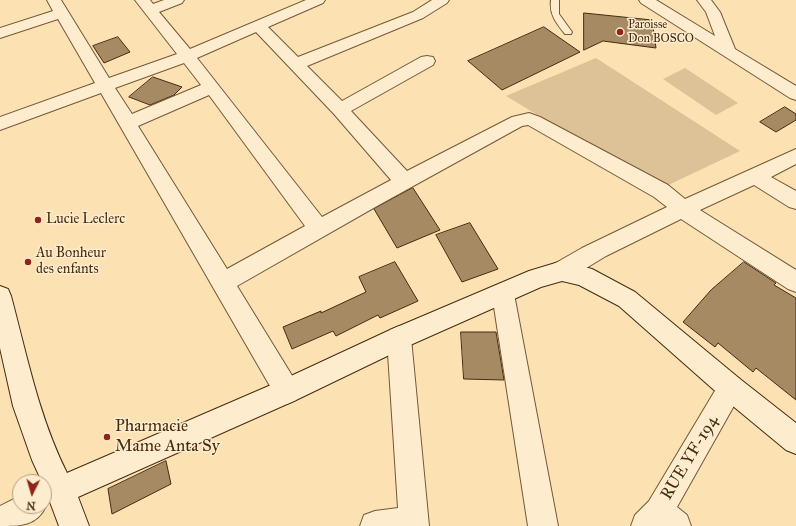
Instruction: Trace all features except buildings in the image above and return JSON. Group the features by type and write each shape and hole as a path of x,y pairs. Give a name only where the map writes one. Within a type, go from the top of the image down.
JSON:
{"street":[{"path":"177,0 146,5 212,87 318,228"},
{"path":"0,124 187,56 318,0"},
{"path":"646,0 796,94"},
{"path":"704,0 713,12 728,51"},
{"path":"296,64 413,17 432,2"},
{"path":"0,33 58,7 287,391"},
{"path":"258,25 340,110 404,181"},
{"path":"340,110 427,61"},
{"path":"128,123 212,87"},
{"path":"223,283 318,228 404,181 518,121 529,119 661,191 671,198 681,209 796,282"},
{"path":"53,494 287,391 399,338 537,278 562,271 583,257 681,209 756,177 796,156"},
{"path":"756,177 796,201"},
{"path":"562,271 584,276 627,299 731,388 796,440"},
{"path":"503,294 543,526"},
{"path":"0,296 26,406 46,460 53,494 74,526"},
{"path":"375,526 413,523 399,338"},
{"name":"RUE YF-194","path":"660,521 731,388"},
{"path":"0,522 16,514"}],"lane":[{"path":"555,0 553,7 556,18 568,32"}],"shaded area":[{"path":"596,58 740,151 660,189 506,96"},
{"path":"685,68 738,103 716,115 663,79"}],"place":[{"name":"Paroisse Don BOSCO","path":"620,32"},
{"name":"Lucie Leclerc","path":"38,220"},
{"name":"Au Bonheur des enfants","path":"28,262"},
{"name":"Pharmacie Mame Anta Sy","path":"107,437"}]}
